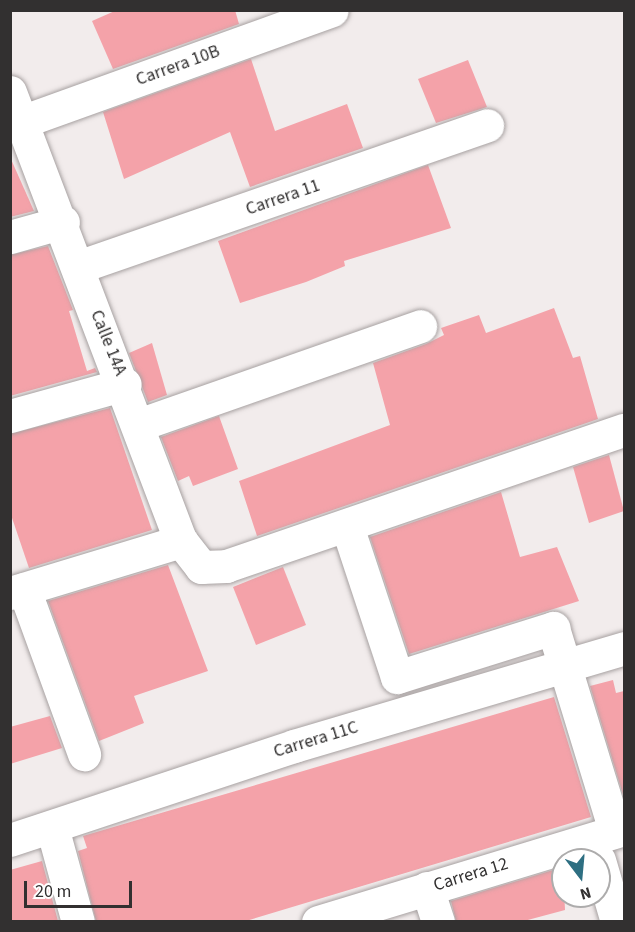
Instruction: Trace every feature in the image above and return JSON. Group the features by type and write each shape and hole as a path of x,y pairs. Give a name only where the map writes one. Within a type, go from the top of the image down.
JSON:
{"street":[{"name":"Carrera 10B","path":"24,121 332,10"},
{"name":"Calle 14A","path":"10,92 24,121 78,267 125,384 181,541 201,567 226,566 347,526"},
{"name":"Carrera 11","path":"78,267 487,125"},
{"path":"10,237 63,222"},
{"path":"138,425 420,326"},
{"path":"10,416 125,384"},
{"path":"617,921 606,844 566,665 553,628 397,676 347,526 624,430"},
{"path":"84,754 17,591 181,541"},
{"name":"Carrera 11C","path":"10,840 624,648"},
{"path":"52,827 78,921"},
{"name":"Carrera 12","path":"318,921 427,888 606,844"},
{"path":"427,888 438,921"}],"building":[{"path":"117,10 235,10 239,24 113,69 92,21"},
{"path":"251,59 275,131 347,104 363,148 250,187 230,132 124,179 103,112"},
{"path":"468,60 487,107 436,123 418,79"},
{"path":"10,157 34,211 10,217"},
{"path":"428,165 451,228 344,261 345,266 306,282 240,303 218,241"},
{"path":"48,246 73,310 69,311 87,371 95,368 97,372 10,396 10,255"},
{"path":"554,308 573,358 580,356 598,419 257,536 239,481 390,425 373,363 426,344 444,335 441,328 479,315 486,333"},
{"path":"152,343 167,395 148,402 129,353"},
{"path":"110,408 152,530 29,568 10,512 10,434"},
{"path":"219,416 238,469 193,486 189,476 178,481 161,437"},
{"path":"609,455 624,511 589,523 573,467"},
{"path":"501,492 520,557 557,547 579,601 409,654 370,537"},
{"path":"168,565 208,671 134,696 144,723 99,741 48,601"},
{"path":"283,567 306,625 256,645 233,587"},
{"path":"613,680 616,693 624,691 624,798 590,686"},
{"path":"554,697 591,817 246,921 96,921 78,851 87,848 83,836"},
{"path":"50,716 62,748 10,764 10,727"},
{"path":"42,861 58,921 10,921 10,870"},
{"path":"551,871 551,908 565,908 565,910 524,921 456,921 451,901"}]}
